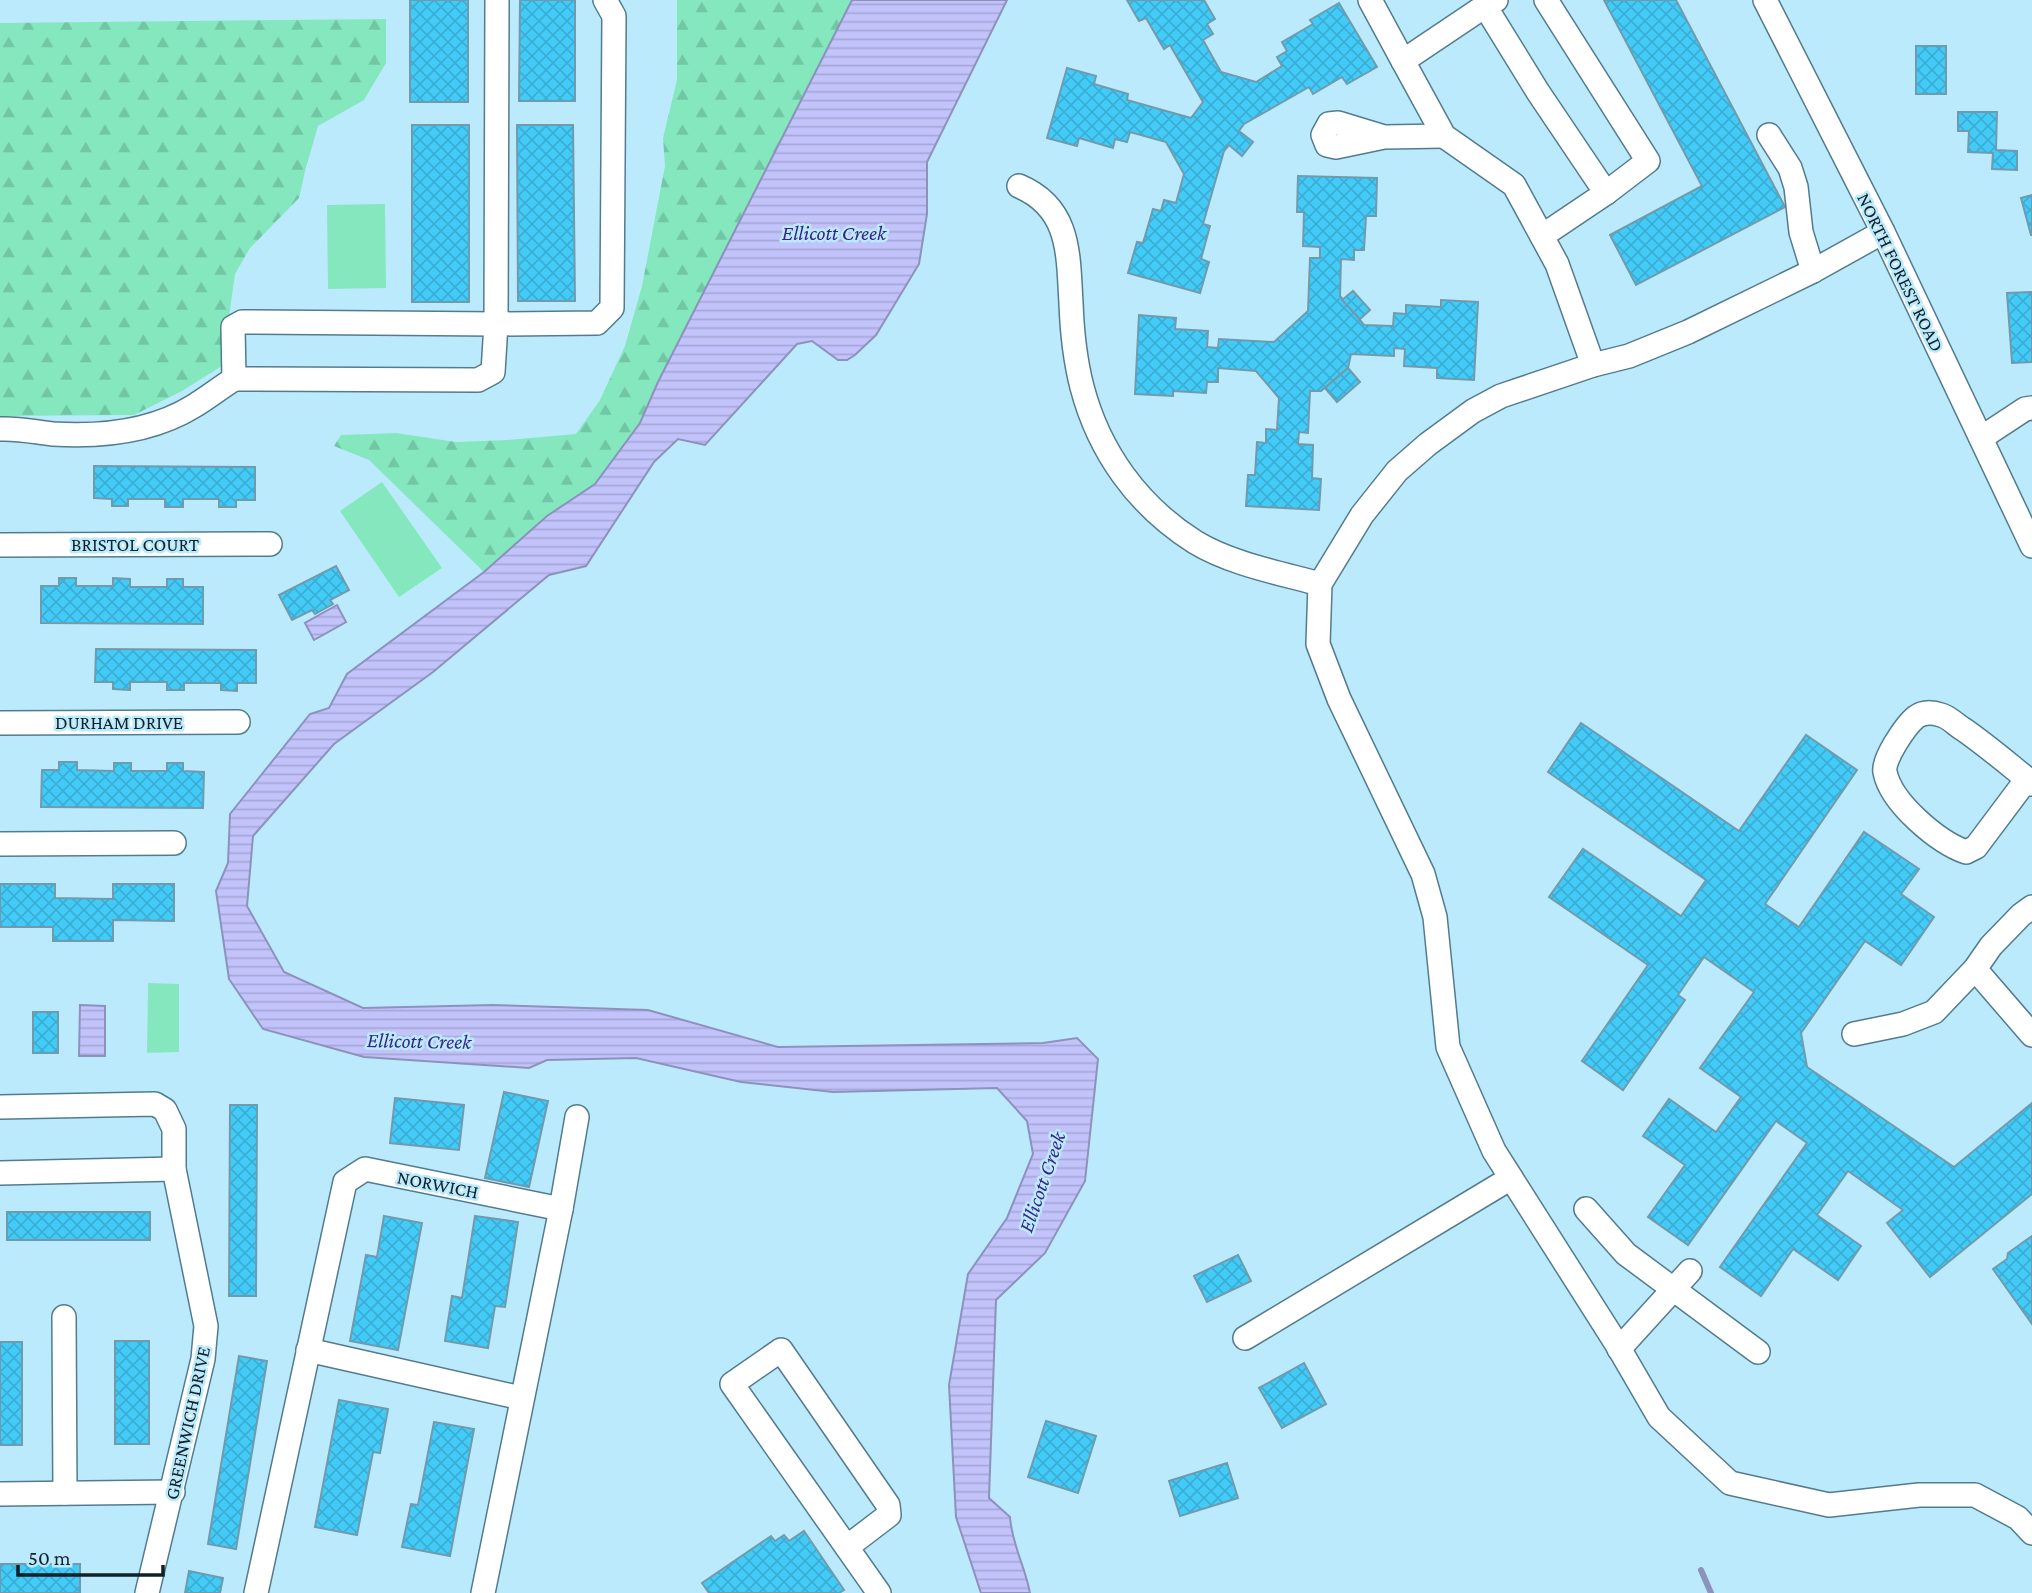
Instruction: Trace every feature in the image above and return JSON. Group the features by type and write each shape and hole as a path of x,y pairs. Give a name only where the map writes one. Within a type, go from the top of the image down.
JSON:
{"street":[{"path":"0,429 18,428 54,434 110,434 155,425 193,407 234,379 478,380 493,372 496,324 497,0"},
{"path":"234,379 233,327 242,322 597,323 612,308 614,16 605,0"},
{"path":"1370,0 1444,136 1514,185 1557,264 1593,365"},
{"path":"1542,236 1648,161 1546,0"},
{"name":"NORTH FOREST ROAD","path":"1765,0 1883,232 2032,546"},
{"path":"1403,61 1491,3 1538,92 1606,193"},
{"path":"1769,135 1790,168 1796,187 1801,232 1813,271"},
{"path":"1384,137 1444,136"},
{"path":"1019,186 1034,192 1049,206 1065,239 1070,265 1073,339 1082,387 1100,436 1116,467 1136,494 1196,542 1252,566 1320,584"},
{"path":"1883,232 1813,271 1688,332 1629,356 1593,365 1501,396 1474,411 1397,471 1362,515 1320,584 1318,644 1339,699 1423,874 1435,917 1448,1047 1494,1151 1659,1417 1730,1483 1829,1505 1919,1495 1975,1495 2018,1518 2032,1532"},
{"path":"1981,438 2025,409 2032,408"},
{"name":"BRISTOL COURT","path":"0,545 270,544"},
{"path":"1927,712 1942,715 1986,745 2029,782 1976,847 1966,852 1955,848 1920,822 1896,797 1884,771 1886,758 1914,718 1927,712"},
{"name":"DURHAM DRIVE","path":"0,723 239,722"},
{"path":"0,844 174,844"},
{"path":"1854,1034 1903,1024 1934,1012 1975,970 1991,946 2032,907"},
{"path":"1975,970 2032,1035"},
{"name":"GREENWICH DRIVE","path":"0,1107 155,1104 165,1110 174,1129 173,1169 206,1326 203,1359 147,1593"},
{"path":"483,1593 561,1209 577,1117"},
{"path":"0,1173 173,1169"},
{"name":"NORWICH","path":"256,1593 345,1182 365,1169 561,1209"},
{"path":"1245,1338 1511,1178"},
{"path":"1586,1209 1626,1254 1758,1352"},
{"path":"1619,1349 1690,1271"},
{"path":"64,1317 65,1493"},
{"path":"308,1350 522,1398"},
{"path":"847,1547 889,1515 888,1505 781,1350 732,1384 879,1593"},
{"path":"0,1494 173,1492"}],"green space":[{"path":"677,0 852,0 658,382 640,423 595,484 547,516 484,572 369,460 334,446 341,435 396,433 456,442 576,434 600,400 625,346 642,286 665,166 663,138 677,80"},
{"path":"386,19 386,63 364,100 318,126 299,198 250,248 235,274 222,366 182,391 134,415 0,416 0,23"},
{"path":"385,204 386,288 328,289 327,205"},
{"path":"382,482 442,568 399,597 340,511"},
{"path":"148,983 179,984 179,1052 147,1053"}],"water":[{"name":"Ellicott Creek","path":"852,0 1007,0 927,162 927,214 919,264 876,335 847,360 838,360 812,341 797,344 705,445 678,439 654,462 586,566 549,575 433,672 334,744 253,836 247,906 284,972 363,1008 493,1005 648,1010 778,1047 1043,1043 1077,1038 1098,1059 1085,1181 1045,1253 996,1300 989,1498 1010,1517 1013,1537 1030,1593 981,1593 956,1517 949,1385 968,1274 1007,1218 1033,1154 1027,1121 997,1088 833,1092 741,1082 636,1058 547,1060 529,1068 364,1057 263,1029 229,979 216,891 228,863 230,814 310,714 329,708 347,674 484,572 547,516 595,484 640,423 658,382"},
{"path":"337,605 346,622 314,640 305,623"},
{"path":"80,1005 105,1006 105,1056 79,1056"}],"building":[{"path":"410,0 468,0 468,102 410,102"},
{"path":"520,0 575,0 575,101 519,101"},
{"path":"1127,0 1204,0 1215,19 1207,24 1213,34 1203,40 1221,72 1256,82 1282,66 1277,57 1287,51 1282,42 1313,24 1310,20 1339,3 1377,67 1347,84 1342,77 1313,94 1309,87 1244,124 1239,131 1253,142 1242,156 1229,145 1224,151 1203,224 1210,226 1201,259 1209,262 1200,293 1128,273 1137,242 1143,243 1153,209 1161,211 1164,200 1176,203 1184,174 1166,142 1130,132 1127,142 1115,139 1113,148 1079,138 1077,146 1047,138 1067,68 1096,76 1094,84 1128,94 1127,100 1191,118 1203,102 1170,45 1164,49 1146,18 1139,21"},
{"path":"1604,0 1676,0 1785,207 1636,285 1610,235 1702,186"},
{"path":"1916,46 1946,46 1946,94 1916,94"},
{"path":"1958,112 1997,112 1996,150 2017,151 2017,170 1992,169 1993,153 1968,152 1969,131 1958,131"},
{"path":"412,125 469,125 469,302 412,302"},
{"path":"517,125 573,125 575,301 518,301"},
{"path":"1298,176 1377,178 1376,216 1366,216 1364,250 1354,250 1354,260 1341,259 1340,296 1364,325 1393,326 1394,313 1406,314 1406,305 1441,307 1441,300 1478,302 1474,380 1437,378 1437,368 1404,366 1405,349 1394,348 1394,356 1351,354 1348,368 1321,391 1310,391 1308,433 1299,432 1298,444 1313,445 1312,478 1321,479 1319,510 1246,506 1248,475 1255,475 1257,442 1266,443 1266,429 1277,430 1279,398 1256,371 1218,368 1218,382 1207,382 1206,393 1173,391 1173,396 1135,394 1139,315 1176,318 1175,329 1208,331 1207,347 1218,348 1219,339 1274,342 1308,311 1310,258 1320,258 1320,247 1303,246 1304,212 1297,212"},
{"path":"2032,195 2032,235 2031,235 2021,198"},
{"path":"1353,291 1370,310 1360,319 1342,300"},
{"path":"2032,292 2032,362 2012,363 2007,293"},
{"path":"1348,368 1360,382 1337,402 1325,388"},
{"path":"94,466 255,467 255,500 236,500 236,507 219,507 219,499 183,499 183,507 165,507 165,499 128,499 128,506 112,506 112,499 94,498"},
{"path":"336,566 349,590 330,600 333,604 315,614 312,610 292,620 279,595"},
{"path":"59,578 76,578 76,586 113,586 113,578 130,579 130,587 167,587 167,579 183,579 183,587 203,587 203,624 41,623 41,586 59,586"},
{"path":"96,649 256,650 256,683 237,683 237,691 221,690 221,683 184,683 184,690 167,690 167,682 130,682 130,690 113,689 113,682 95,682"},
{"path":"1581,723 1739,831 1806,735 1857,770 1765,904 1799,927 1864,832 1919,869 1901,894 1934,917 1901,965 1865,941 1801,1033 1807,1067 1954,1167 2032,1103 2032,1194 1930,1277 1887,1223 1903,1210 1848,1171 1817,1215 1861,1246 1838,1280 1793,1249 1761,1296 1720,1267 1807,1143 1776,1121 1688,1245 1648,1217 1685,1165 1643,1136 1669,1099 1716,1132 1741,1097 1700,1068 1754,992 1704,957 1678,995 1685,1000 1623,1090 1582,1061 1648,965 1549,897 1583,849 1681,916 1706,880 1548,772"},
{"path":"59,762 77,762 77,770 114,771 114,763 131,763 131,771 167,771 167,763 183,763 183,771 204,772 203,808 41,807 42,770 59,770"},
{"path":"0,884 55,884 55,898 113,899 113,884 174,884 174,921 113,920 113,941 53,941 53,927 0,927"},
{"path":"33,1012 58,1012 58,1053 33,1053"},
{"path":"504,1092 548,1101 529,1187 485,1178"},
{"path":"395,1098 464,1105 459,1150 390,1143"},
{"path":"230,1105 257,1105 256,1296 229,1296"},
{"path":"7,1212 150,1212 150,1240 7,1240"},
{"path":"384,1216 422,1223 398,1350 350,1341 366,1255 377,1257"},
{"path":"475,1216 518,1222 505,1307 495,1306 488,1348 445,1341 452,1296 462,1298"},
{"path":"2032,1236 2032,1324 1993,1269 2007,1259 2008,1253"},
{"path":"1238,1255 1251,1281 1207,1302 1194,1276"},
{"path":"115,1341 149,1341 149,1444 115,1444"},
{"path":"0,1342 22,1342 22,1445 0,1445"},
{"path":"239,1356 267,1361 236,1549 208,1544"},
{"path":"1304,1363 1326,1404 1282,1428 1259,1388"},
{"path":"339,1400 388,1409 380,1453 373,1452 357,1535 315,1527"},
{"path":"1046,1421 1096,1436 1078,1493 1028,1477"},
{"path":"434,1422 474,1429 450,1556 402,1547 411,1504 418,1505"},
{"path":"1227,1463 1238,1498 1180,1516 1169,1481"},
{"path":"804,1531 844,1590 839,1593 709,1593 702,1583 771,1536 775,1541 784,1535 789,1541"},
{"path":"0,1564 80,1564 80,1593 0,1593"},
{"path":"189,1571 223,1578 220,1593 185,1593"}],"waterway":[{"path":"1701,1570 1711,1593"}]}
